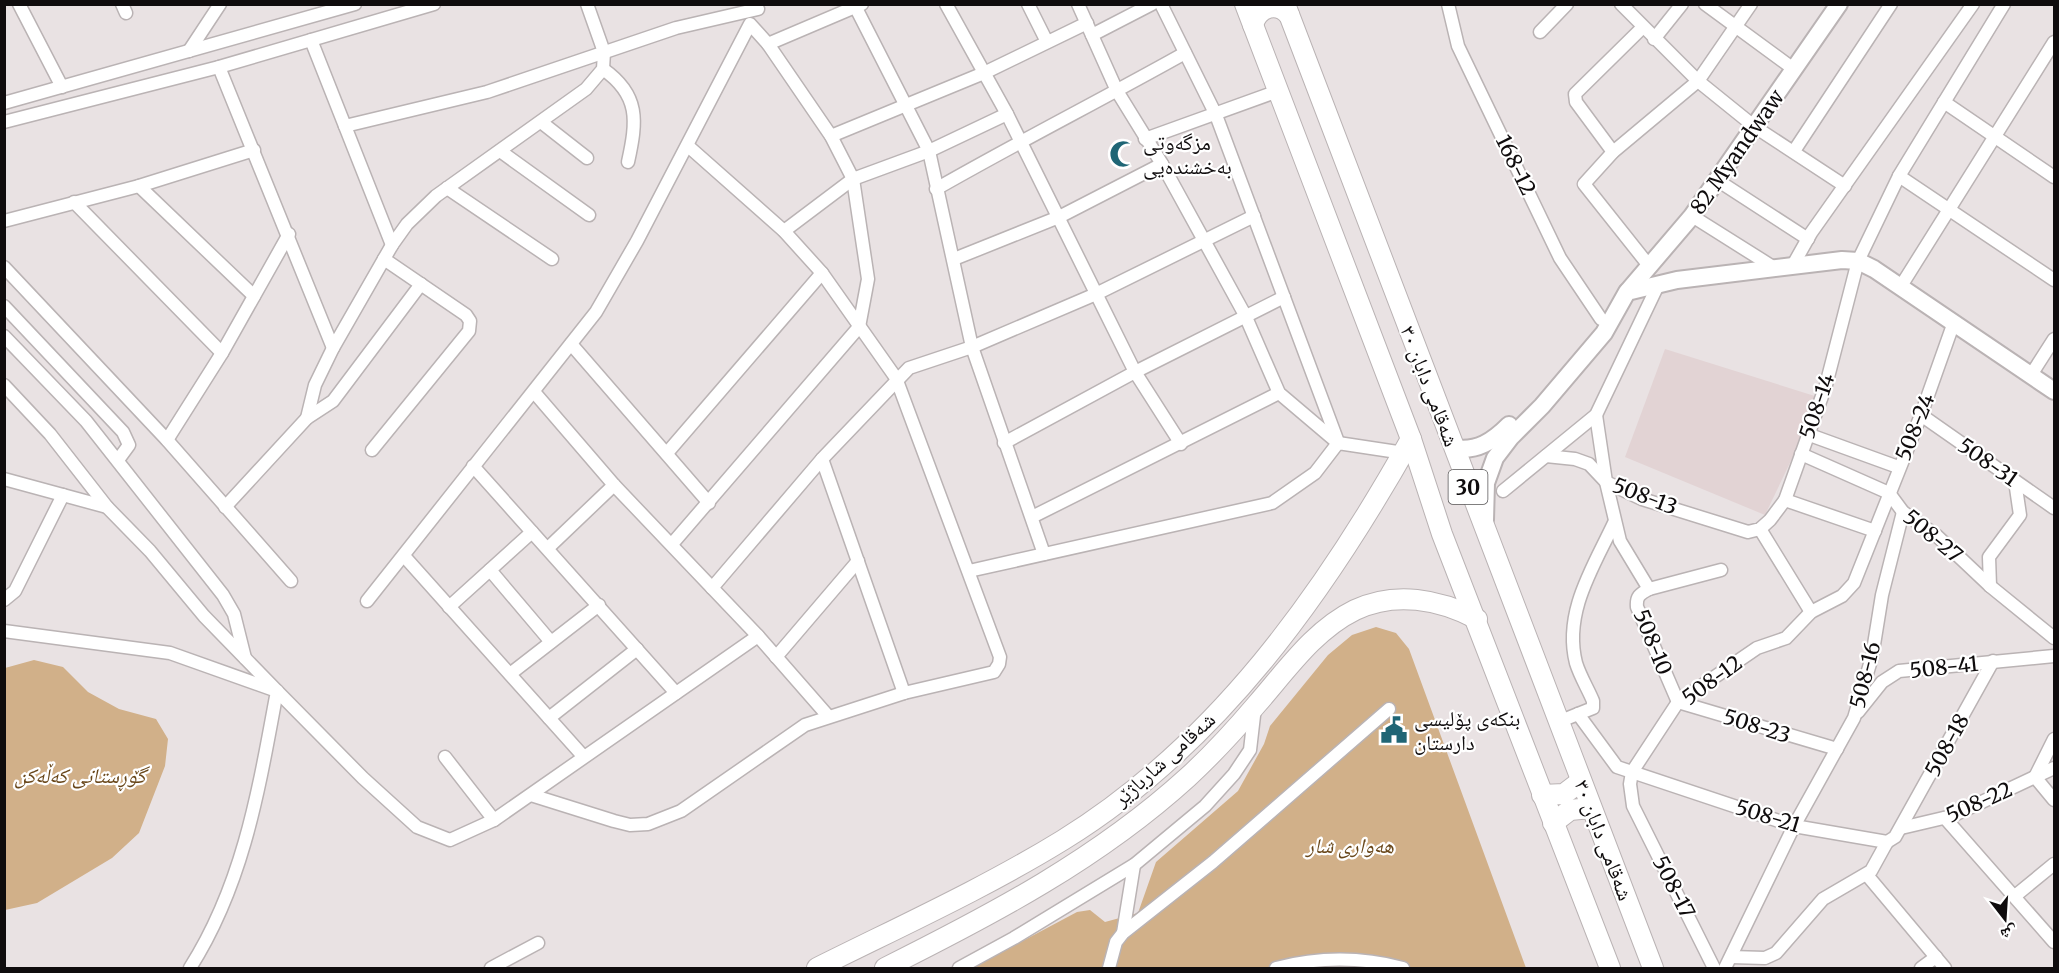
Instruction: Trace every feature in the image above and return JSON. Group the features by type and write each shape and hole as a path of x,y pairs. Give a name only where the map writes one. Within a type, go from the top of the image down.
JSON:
{"main road":[{"name":"شەقامی دابان ٣٠","path":"1245,4 1408,446 1477,619 1552,822 1610,969"},
{"path":"1253,24 1257,15 1270,7 1287,10"},
{"name":"شەقامی دابان ٣٠","path":"1287,10 1653,969"},
{"name":"شەقامی شارباژێر","path":"817,969 1062,841 1108,809 1169,760 1229,699 1285,634 1351,541 1408,446"},
{"name":"شەقامی شارباژێر","path":"885,969 1006,907 1098,848 1182,782 1256,706 1325,630 1368,605 1397,599 1430,601 1477,619"},
{"path":"1542,795 1564,794 1581,781"},
{"path":"1552,822 1570,810 1591,808"}],"street":[{"path":"19,4 62,87"},
{"path":"189,51 220,4"},
{"path":"4,102 355,4"},
{"path":"307,418 312,393 333,348 392,245 416,214 447,188 586,88 603,69 604,52 587,4"},
{"path":"946,4 1007,114 1135,372 1181,444"},
{"path":"1028,4 1047,42"},
{"path":"1077,4 1117,91 1162,164 1245,315 1279,393 1338,443 1408,446"},
{"path":"1092,35 1152,4"},
{"path":"1161,4 1216,115 1338,443"},
{"name":"168-12","path":"1448,4 1458,46 1560,258 1601,319"},
{"path":"1540,32 1567,4"},
{"path":"1621,4 1642,28 1698,81 1755,127 1845,186"},
{"path":"1654,39 1682,4"},
{"path":"1706,4 1795,70"},
{"path":"1650,267 1586,189 1587,178 1613,152 1698,81 1751,4"},
{"path":"1794,152 1891,4"},
{"path":"1793,265 1808,239 1973,4"},
{"name":"508-14","path":"1754,531 1785,500 1826,385 1858,261 1899,176 2004,4"},
{"path":"4,122 219,67 427,5"},
{"path":"345,126 487,92 676,28 758,6"},
{"path":"368,601 596,312 632,252 758,6"},
{"path":"768,44 859,6 929,151 972,348 1044,554"},
{"name":"82 Myandwaw","path":"1627,292 1692,216 1795,70 1832,7"},
{"path":"831,136 984,73 1087,22"},
{"path":"672,544 860,327 868,279 853,179 831,136 768,44 750,24"},
{"path":"1613,152 1576,102 1575,94 1642,28"},
{"path":"311,40 392,245"},
{"path":"1901,286 2055,42"},
{"path":"936,189 1185,52"},
{"path":"219,67 289,234 333,348"},
{"path":"603,69 621,82 631,100 636,126 628,162"},
{"path":"1145,139 1278,91"},
{"path":"17,99 23,117"},
{"path":"1944,102 2053,172"},
{"path":"784,231 853,179 929,151 1007,114"},
{"path":"541,122 587,158"},
{"path":"531,795 630,825 648,824 681,811 805,724 904,693 994,672 999,664 1000,657 896,378 822,273 784,231 688,146"},
{"path":"4,221 139,186 254,150"},
{"path":"500,151 589,215"},
{"path":"954,259 1059,217 1162,164"},
{"path":"1899,176 2055,280"},
{"path":"1717,180 1808,239"},
{"path":"139,186 254,296"},
{"path":"447,188 552,259"},
{"path":"74,202 222,353"},
{"path":"712,588 822,459 896,378 909,368 972,348 1096,294 1254,216"},
{"path":"1692,216 1773,267"},
{"path":"167,440 222,353 289,234"},
{"path":"372,450 470,328 466,315 384,259"},
{"path":"1454,448 1474,448 1496,438 1533,400 1601,319 1627,292 1659,284 1773,267 1842,260 1858,261 1875,268 2055,391"},
{"path":"4,267 167,440 291,581"},
{"path":"667,453 822,273"},
{"path":"225,507 307,418 328,405 421,284"},
{"path":"1503,491 1596,415 1659,284"},
{"path":"1486,536 1484,496 1495,458 1604,333 1627,292"},
{"path":"1004,443 1135,372 1284,297"},
{"path":"4,306 123,432 129,446 118,460"},
{"name":"508-24","path":"1875,531 1898,466 1921,416 1954,322"},
{"path":"4,336 50,381 118,460 223,595 234,614 245,658"},
{"path":"2031,375 2055,339"},
{"path":"571,344 709,502"},
{"path":"4,385 10,395 50,434 107,507 150,551 204,616 277,691 363,778 417,827 450,840 494,820 758,636"},
{"path":"534,392 614,485 758,636 828,716"},
{"path":"312,393 328,405"},
{"path":"1032,517 1279,393"},
{"path":"1596,415 1614,523 1630,562 1649,589"},
{"name":"508-31","path":"1921,416 2055,508"},
{"path":"1808,434 1898,466"},
{"path":"969,571 1272,503 1315,473 1338,443"},
{"name":"508-27","path":"1801,454 1847,472 1889,493 1903,512 1937,536 1990,586 2055,639"},
{"name":"508-13","path":"1546,456 1575,459 1589,464 1606,482 1642,499 1754,531"},
{"path":"822,459 904,693"},
{"path":"473,466 676,693"},
{"path":"4,478 107,507"},
{"path":"1990,586 1989,557 2020,515 2015,481"},
{"path":"548,548 614,485"},
{"path":"4,600 15,591 63,495"},
{"name":"508-27","path":"1785,500 1875,531"},
{"name":"508-16","path":"1728,963 1794,826 1854,718 1872,657 1882,595 1903,512"},
{"path":"1558,722 1593,708 1593,701 1576,663 1573,624 1580,596 1614,523"},
{"path":"1754,531 1811,612"},
{"name":"508-12","path":"1632,772 1678,702 1757,648 1786,638 1811,612 1842,596 1854,583 1875,531"},
{"path":"449,607 532,532"},
{"path":"404,556 583,756"},
{"path":"776,657 858,561"},
{"path":"490,570 551,642"},
{"name":"508-10","path":"1678,702 1637,607 1639,594 1649,589 1721,570"},
{"path":"510,674 599,605"},
{"path":"4,631 170,653 277,691"},
{"path":"2051,656 2055,639"},
{"path":"549,718 638,649"},
{"name":"508-41","path":"1854,718 1890,675 1909,669 2051,656"},
{"name":"508-18","path":"1901,828 1993,661"},
{"path":"190,969 222,909 245,847 277,691"},
{"name":"508-23","path":"1678,702 1836,749"},
{"path":"958,969 1014,938 1134,865 1205,806 1234,774 1250,750 1256,706"},
{"path":"1109,969 1116,942 1124,933 1213,862 1389,709"},
{"name":"508-21","path":"1578,714 1617,767 1794,826 1887,842"},
{"path":"2055,739 2035,777 2055,800"},
{"path":"445,757 494,820"},
{"name":"508-22","path":"1901,828 1945,818 2055,768"},
{"name":"508-17","path":"1632,772 1630,784 1633,806 1714,969"},
{"path":"1945,818 2055,942"},
{"path":"1728,963 1765,958 1776,953 1823,899 1867,875 1875,867 1887,842 1894,839 1901,828"},
{"path":"2016,896 2055,864"},
{"path":"1124,933 1134,865"},
{"path":"1867,875 1945,969"},
{"path":"490,969 538,942"},
{"path":"1921,969 1936,957"},
{"path":"1276,969 1343,959 1373,961 1403,969"}],"shaded area":[{"path":"1665,349 1821,398 1765,515 1625,457"}],"green space":[{"name":"هەواری شار","path":"1376,627 1396,633 1409,649 1526,968 972,968 1077,912 1090,910 1105,922 1138,913 1156,862 1238,791 1264,744 1270,726 1328,655 1352,635"},
{"name":"گۆڕستانی کەڵەکن","path":"34,660 63,667 88,692 119,709 156,719 168,739 165,766 139,833 112,858 37,903 5,910 5,668"}],"place":[{"name":"مزگەوتی بەخشندەیی","path":"1123,154"},
{"name":"بنکەی پۆلیسی دارستان","path":"1394,730"}]}
